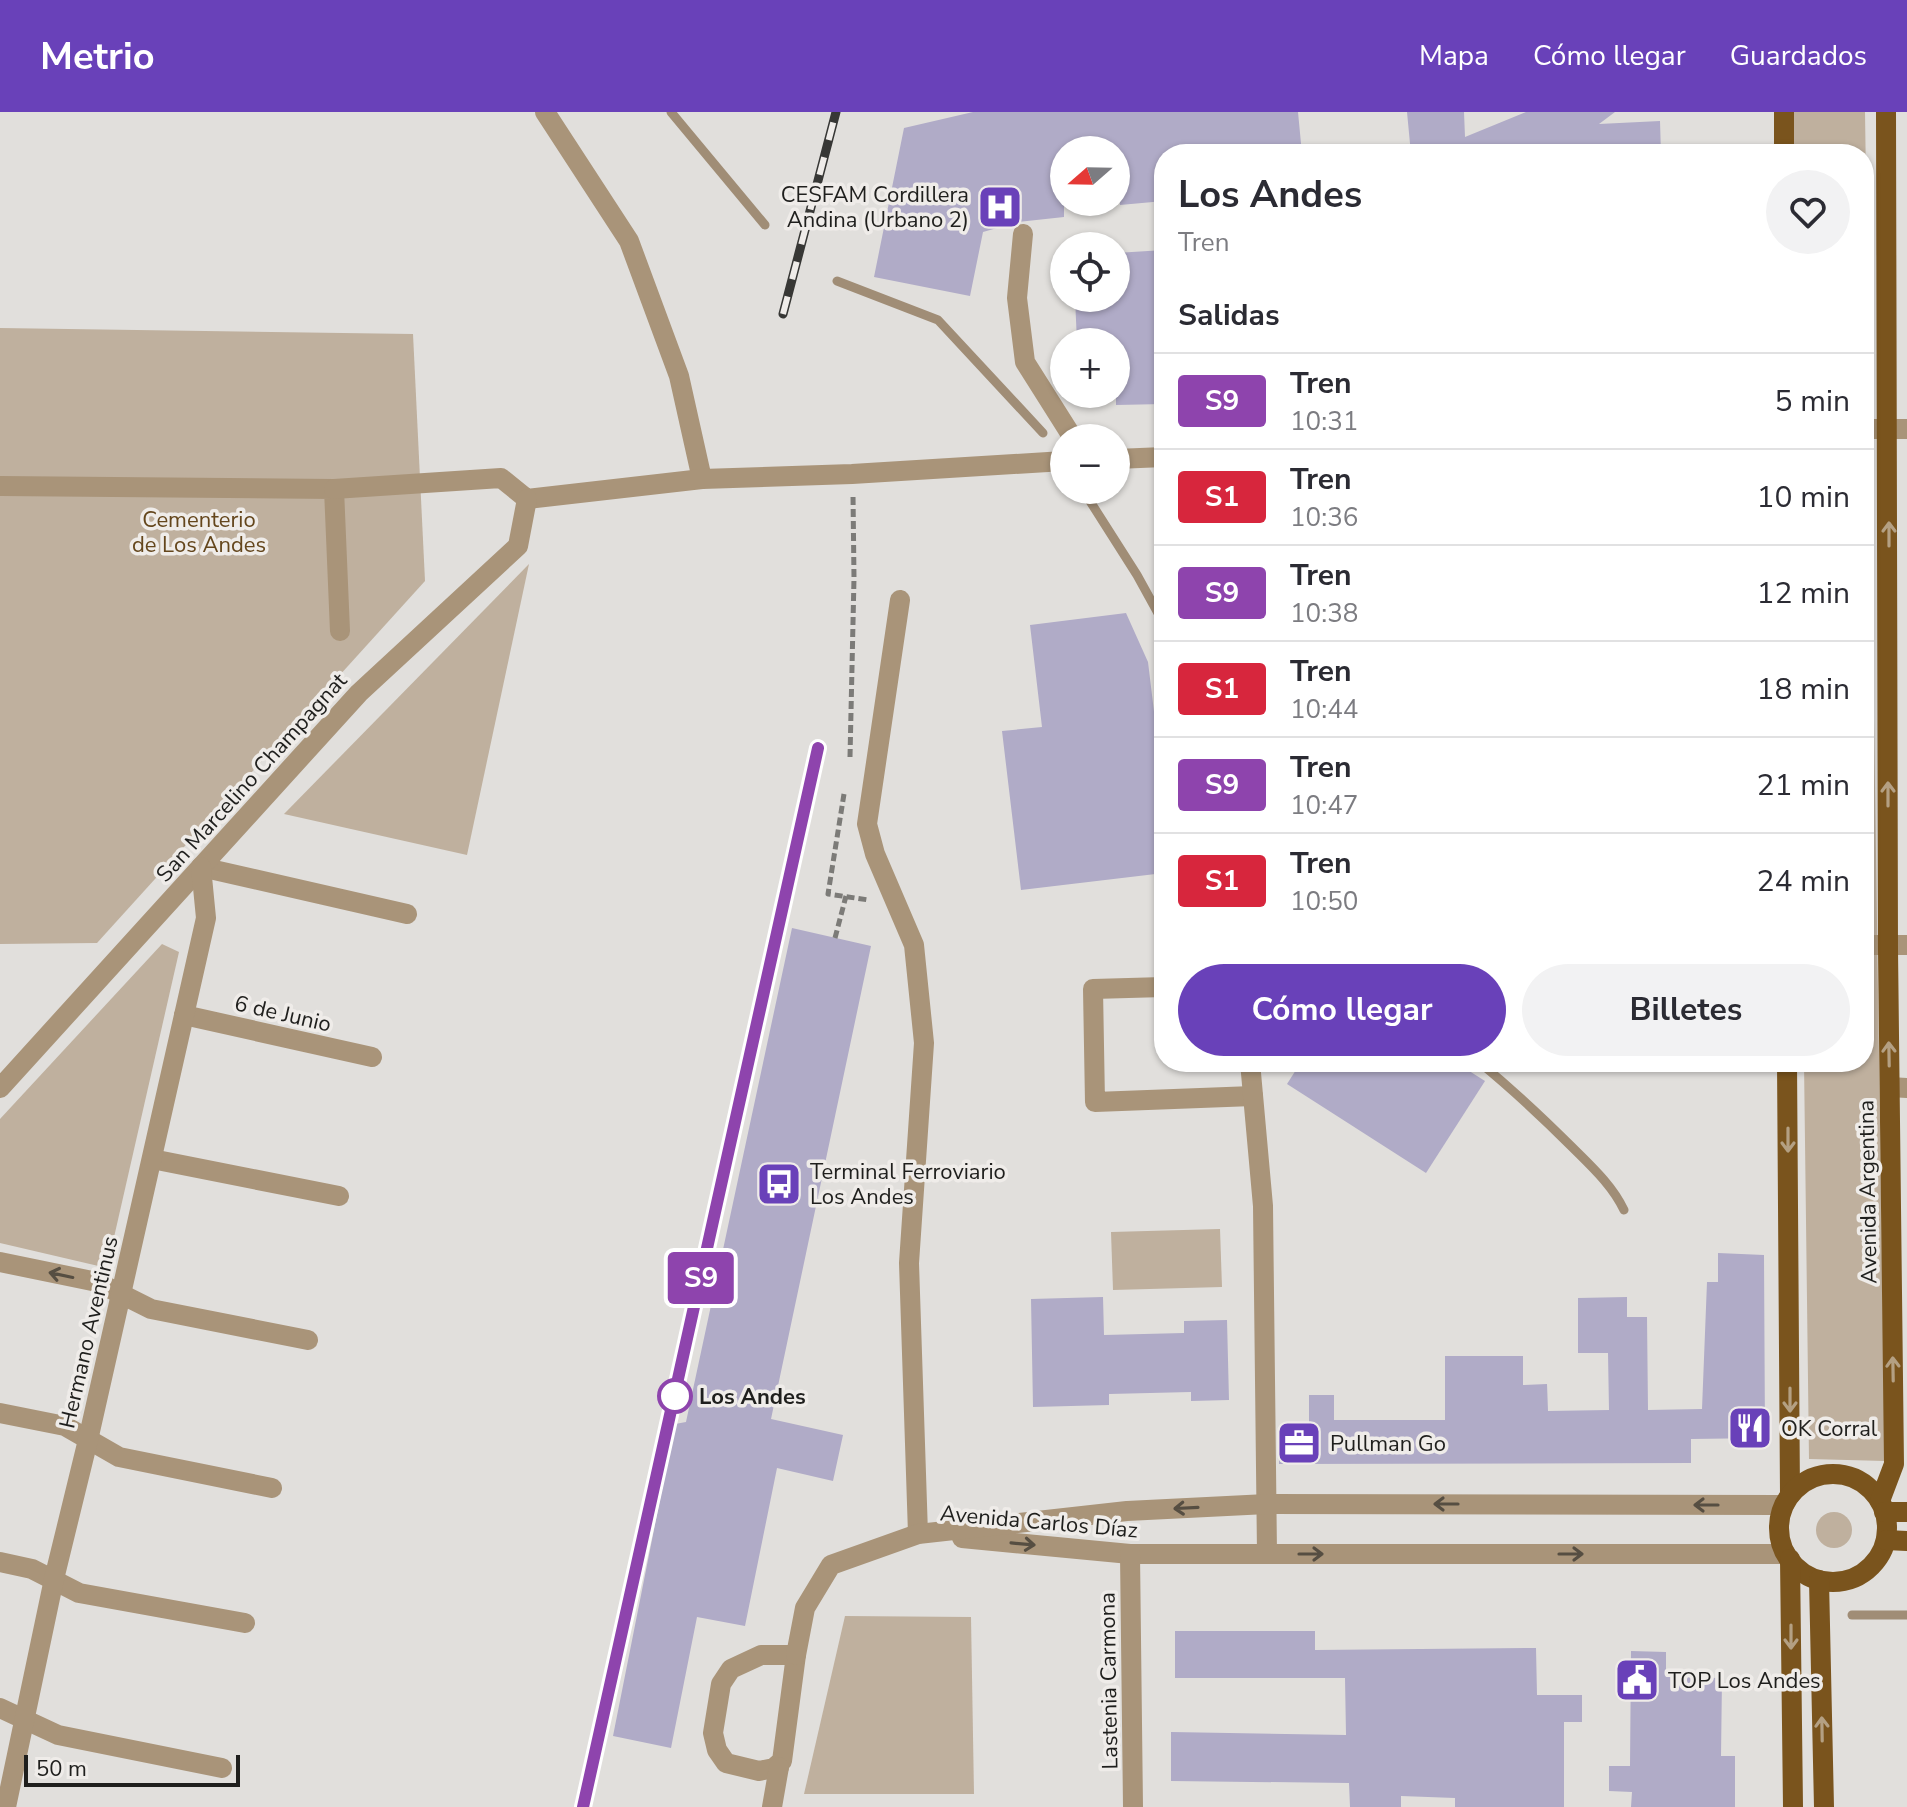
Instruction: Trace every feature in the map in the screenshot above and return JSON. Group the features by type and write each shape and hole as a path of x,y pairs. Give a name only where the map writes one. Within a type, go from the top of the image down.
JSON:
{"main road":[{"path":"1784,112 1784,144"},
{"name":"Avenida Argentina","path":"1886,112 1898,429 1898,1087 1894,1464 1882,1506 1886,1540"},
{"path":"1787,1072 1787,1500 1780,1530 1788,1557 1793,1807"},
{"path":"1787,1500 1808,1480 1831,1474 1854,1478 1864,1484 1882,1506 1907,1512"},
{"path":"1788,1557 1806,1574 1819,1580 1841,1581 1861,1574 1877,1559 1886,1540 1907,1541"},
{"path":"1819,1580 1824,1807"}],"street":[{"path":"545,112 629,241 679,376 702,479"},
{"path":"1023,234 1017,298 1025,362 1064,424"},
{"path":"1874,429 1898,429"},
{"path":"1130,458 1154,457"},
{"path":"0,486 334,489 501,478 527,499 702,479 1050,462"},
{"path":"334,489 340,631"},
{"name":"San Marcelino Champagnat","path":"0,1088 359,693 518,546 527,499"},
{"path":"772,1807 779,1767 776,1766 782,1761 805,1608 831,1565 918,1534 909,1263 924,1043 914,945 875,854 867,824 900,600"},
{"path":"201,867 407,914"},
{"name":"Hermano Aventinus","path":"6,1807 54,1579 206,918 201,867"},
{"path":"1874,945 1898,945"},
{"path":"1154,987 1093,989 1095,1102 1253,1096"},
{"name":"6 de Junio","path":"184,1015 372,1057"},
{"path":"1251,1072 1263,1206 1267,1554"},
{"path":"152,1159 339,1196"},
{"path":"0,1262 97,1282 151,1309 308,1340"},
{"path":"0,1413 65,1426 119,1457 272,1488"},
{"name":"Avenida Carlos Díaz","path":"918,1534 1127,1511 1267,1504 1787,1500"},
{"name":"Avenida Carlos Díaz","path":"918,1534 1130,1554 1788,1557"},
{"name":"Lastenia Carmona","path":"1130,1554 1133,1807"},
{"path":"0,1562 32,1569 79,1593 245,1623"},
{"path":"779,1767 759,1771 726,1763 717,1750 713,1733 721,1684 731,1669 761,1655 796,1655"},
{"path":"0,1708 58,1735 222,1768"}],"path":[{"path":"848,770 854,578 852,474"},
{"path":"845,786 828,894 897,905"},
{"path":"835,938 846,896"}],"green space":[{"path":"1791,112 1865,112 1865,144 1792,144"},
{"name":"Cementerio de Los Andes","path":"0,328 413,334 425,581 97,943 0,944"},
{"path":"529,564 467,855 284,814"},
{"path":"1874,719 1885,1461 1809,1459 1804,1072 1874,1072"},
{"path":"162,944 179,952 107,1268 0,1243 0,1119"},
{"path":"1220,1229 1222,1287 1113,1290 1111,1232"},
{"path":"1834,1512 1847,1517 1852,1530 1847,1543 1834,1548 1821,1543 1816,1530 1821,1517"},
{"path":"845,1616 971,1617 974,1794 804,1794"}],"building":[{"name":"CESFAM Cordillera Andina (Urbano 2)","path":"973,112 1298,112 1301,144 1154,144 1154,202 1130,204 1130,136 1050,136 1050,216 1064,217 1018,222 983,232 970,296 874,277 904,128"},
{"path":"1407,112 1464,112 1465,137 1526,112 1615,112 1599,124 1660,121 1661,144 1410,144"},
{"path":"1154,251 1154,404 1130,405 1130,328 1076,328 1076,312 1130,312 1130,252"},
{"path":"1126,613 1148,662 1154,712 1154,874 1021,890 1002,731 1042,727 1030,625"},
{"path":"792,928 871,946 771,1419 843,1435 833,1481 777,1468 745,1626 697,1617 671,1748 613,1736 675,1424 686,1422"},
{"path":"1295,1072 1471,1072 1485,1081 1426,1173 1287,1084"},
{"path":"1718,1253 1764,1255 1765,1438 1691,1439 1691,1463 1279,1464 1279,1428 1309,1428 1309,1395 1334,1395 1334,1420 1445,1420 1445,1356 1523,1356 1523,1385 1547,1384 1548,1411 1609,1410 1608,1353 1578,1353 1578,1298 1627,1297 1627,1317 1647,1317 1648,1410 1702,1409 1707,1282 1718,1282"},
{"path":"1103,1297 1104,1335 1184,1333 1184,1321 1227,1320 1229,1400 1191,1401 1191,1392 1109,1394 1109,1405 1033,1407 1031,1299"},
{"path":"1175,1631 1315,1631 1315,1650 1536,1648 1537,1695 1582,1695 1582,1722 1564,1722 1564,1807 1455,1807 1455,1798 1401,1796 1401,1807 1350,1807 1349,1783 1171,1781 1171,1732 1346,1735 1345,1678 1175,1678"},
{"path":"1631,1651 1666,1652 1666,1677 1722,1678 1721,1756 1735,1756 1735,1807 1631,1807 1632,1792 1609,1791 1609,1766 1630,1766"}],"waterway":[{"path":"671,112 765,225"},
{"path":"837,281 938,320 1043,433"},
{"path":"1092,504 1154,606"},
{"path":"1491,1072 1587,1162 1608,1184 1624,1210"},
{"path":"1852,1615 1907,1615"}],"railway":[{"path":"783,314 836,112"},
{"path":"582,1807 818,748"}],"train":[{"name":"S9","path":"583,1807 818,748"}],"place":[{"name":"CESFAM Cordillera Andina (Urbano 2)","path":"1000,207"},
{"name":"Terminal Ferroviario Los Andes","path":"779,1184"},
{"name":"Los Andes","path":"675,1396"},
{"name":"OK Corral","path":"1750,1428"},
{"name":"Pullman Go","path":"1299,1443"},
{"name":"TOP Los Andes","path":"1637,1680"}]}
